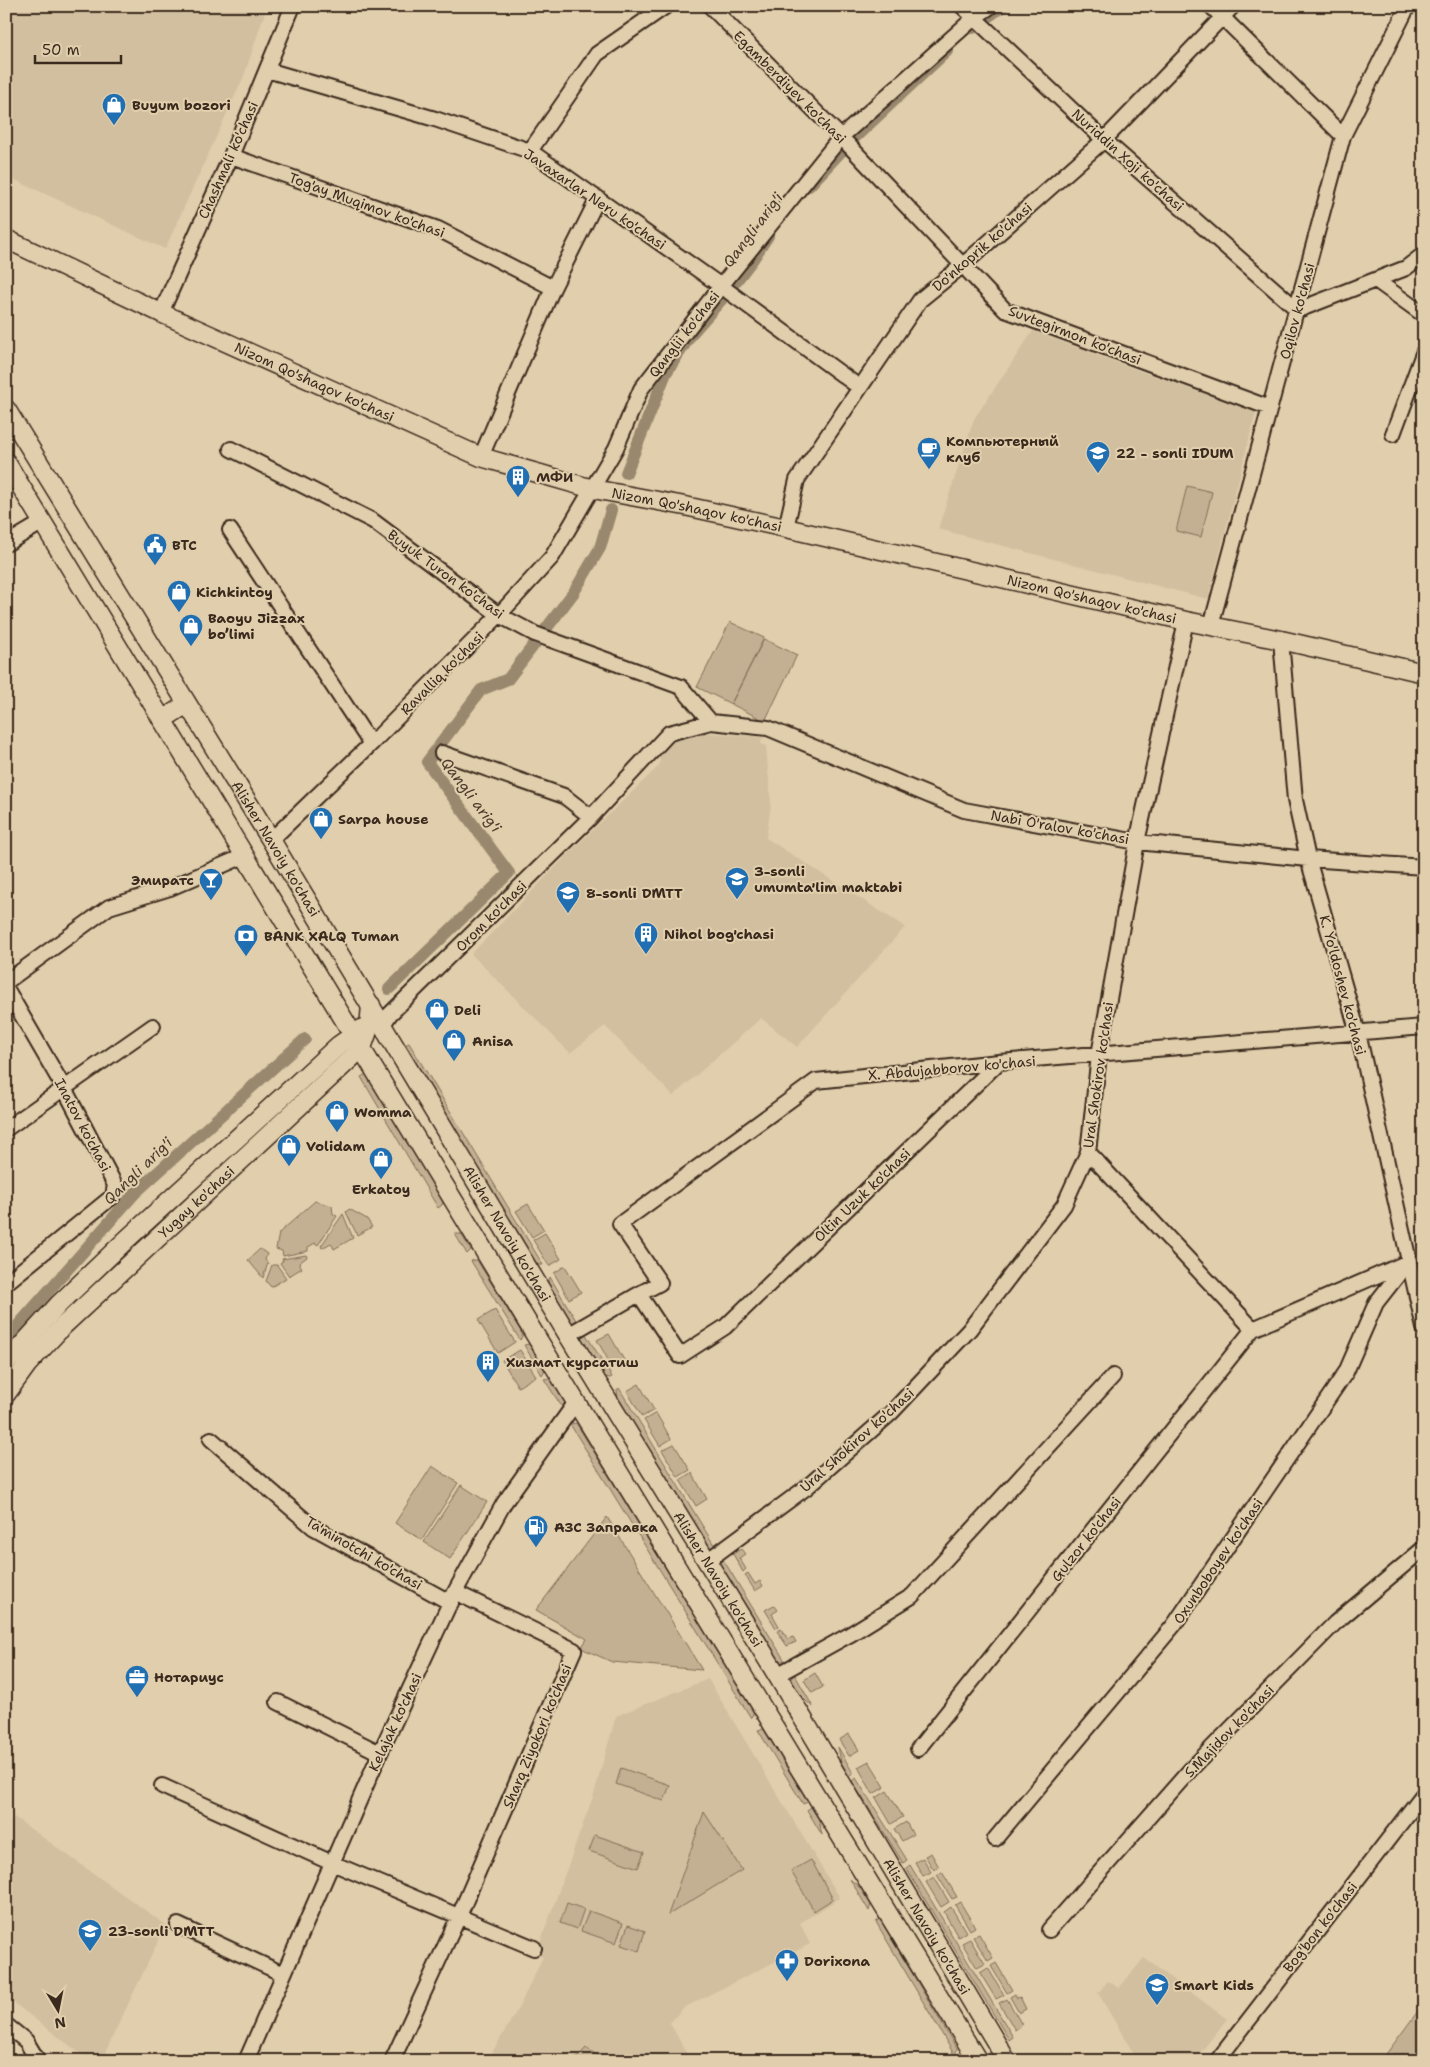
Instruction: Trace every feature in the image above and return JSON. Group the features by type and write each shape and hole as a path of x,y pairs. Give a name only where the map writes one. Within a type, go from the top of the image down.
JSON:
{"main road":[{"name":"Nizom Qo'shaqov ko'chasi","path":"6,239 161,313 481,457 593,489 786,528 1186,621 1280,640 1424,673"},
{"name":"Alisher Navoiy ko'chasi","path":"6,408 271,840 367,1034 459,1213 978,2061"},
{"name":"Alisher Navoiy ko'chasi","path":"6,462 244,856 367,1034 395,1047 568,1335 777,1676 1007,2061"},
{"path":"162,720 187,704"},
{"name":"Yugay ko'chasi","path":"6,1363 35,1329 86,1278 367,1034"},
{"name":"Yugay ko'chasi","path":"6,1394 26,1365 63,1326 367,1034"},
{"path":"793,1759 818,1744"}],"street":[{"name":"Chashmali ko'chasi","path":"161,313 268,70 293,6"},
{"path":"530,151 597,54 666,6"},
{"name":"Egamberdiyev ko'chasi","path":"710,6 845,142"},
{"name":"Nuriddin Xoji ko'chasi","path":"962,6 1104,140 1298,310"},
{"name":"Qanglii ko'chasi","path":"593,489 616,448 641,390 845,142 979,22 990,6"},
{"path":"1211,6 1343,136"},
{"name":"Do'nkoprik ko'chasi","path":"786,528 797,480 920,300 963,265 1104,140 1233,6"},
{"name":"Oqilov ko'chasi","path":"1212,626 1343,136 1408,6"},
{"name":"Javaxarlar Neru ko'chasi","path":"268,70 435,119 530,151 859,387"},
{"name":"Suvtegirmon ko'chasi","path":"845,142 1005,310 1270,408"},
{"name":"Tog'ay Muqimov ko'chasi","path":"231,156 438,229 553,288"},
{"path":"481,457 553,288 598,198"},
{"path":"1298,310 1377,281 1406,268 1424,254"},
{"path":"1377,281 1424,315"},
{"path":"1393,434 1424,351"},
{"name":"Buyuk Turon ko'chasi","path":"231,449 373,521 499,616 535,634 681,687 711,722"},
{"name":"Ravalliq ko'chasi","path":"271,840 372,744 499,616 552,557 593,489"},
{"path":"6,544 43,522"},
{"path":"230,530 372,744"},
{"name":"Ural Shokirov ko'chasi","path":"707,1561 807,1487 891,1413 962,1336 1064,1205 1088,1152 1100,1055 1136,842 1186,621"},
{"name":"K. Yo'ldoshev ko'chasi","path":"1280,640 1295,800 1308,859 1358,1033 1424,1328"},
{"name":"Nabi O'ralov ko'chasi","path":"711,722 768,728 964,810 1136,842 1308,859 1424,867"},
{"name":"Orom ko'chasi","path":"367,1034 591,817 669,733 711,722"},
{"path":"442,753 564,796 591,817"},
{"path":"6,982 109,907 170,888 244,856"},
{"name":"Inatov ko'chasi","path":"6,988 64,1088 115,1185 113,1196 6,1283"},
{"path":"6,1129 153,1026"},
{"name":"X. Abdujabborov ko'chasi","path":"639,1294 660,1283 620,1224 816,1081 999,1062 1424,1028"},
{"name":"Oltin Uzuk ko'chasi","path":"639,1294 680,1356 725,1327 999,1062"},
{"path":"1088,1152 1253,1329"},
{"name":"Gulzor ko'chasi","path":"918,1749 1253,1329 1408,1261"},
{"name":"Oxunboboyev ko'chasi","path":"995,1839 1174,1626 1346,1372 1376,1303 1408,1261"},
{"path":"568,1335 639,1294"},
{"path":"777,1676 912,1596 1113,1376"},
{"name":"Kelajak ko'chasi","path":"246,2061 380,1753 453,1597 504,1503 576,1402"},
{"name":"Ta'minotchi ko'chasi","path":"211,1439 313,1527 453,1597"},
{"name":"S.Majidov ko'chasi","path":"1049,1930 1211,1748 1335,1623 1424,1548"},
{"name":"Sharq Ziyokori ko'chasi","path":"392,2061 459,1916 574,1650 453,1597"},
{"path":"278,1702 380,1753"},
{"path":"162,1786 332,1864 534,1948"},
{"name":"Bog'bon ko'chasi","path":"1216,2061 1424,1792"},
{"path":"178,1925 283,1974"},
{"path":"6,2025 26,2041 38,2061"}],"shaded area":[{"name":"Buyum bozori","path":"6,6 267,6 244,76 165,249 6,176"},
{"name":"22 - sonli IDUM","path":"1033,331 1256,412 1208,599 938,529 974,419"},
{"path":"1187,486 1212,492 1201,537 1176,531"},
{"path":"730,622 764,638 731,704 697,687"},
{"path":"764,639 797,655 765,721 731,704"},
{"name":"3-sonli umumta'lim maktabi","path":"684,731 762,737 761,744 766,746 771,805 766,838 905,927 797,1047 761,1018 673,1096 605,1026 570,1053 471,954 573,849 659,766 660,756 672,739 684,739"},
{"path":"409,1043 543,1265 535,1265 403,1046"},
{"path":"366,1074 443,1201 442,1205 438,1208 361,1077"},
{"path":"1417,1126 1424,1126 1424,1158"},
{"path":"315,1201 332,1206 333,1214 337,1216 318,1245 315,1243 308,1247 308,1251 283,1256 282,1251 276,1249 279,1233"},
{"path":"528,1204 544,1230 532,1237 516,1211"},
{"path":"349,1209 367,1219 372,1227 357,1235 346,1212"},
{"path":"343,1214 353,1238 334,1249 331,1243 322,1248 321,1246"},
{"path":"545,1233 561,1259 549,1266 533,1240"},
{"path":"455,1234 461,1234 471,1250 467,1254"},
{"path":"260,1249 267,1254 265,1260 268,1263 263,1278 248,1260"},
{"path":"306,1255 307,1257 299,1263 302,1268 289,1276 280,1263 283,1261 282,1259"},
{"path":"477,1260 523,1335 520,1340 471,1261"},
{"path":"272,1265 277,1265 286,1278 271,1287 266,1281"},
{"path":"565,1266 581,1292 569,1299 554,1273"},
{"path":"550,1277 580,1327 573,1326 547,1285"},
{"path":"495,1310 515,1342 498,1353 478,1320"},
{"path":"585,1333 612,1377 605,1377 580,1337"},
{"path":"609,1334 624,1360 612,1367 597,1340"},
{"path":"529,1344 545,1370 542,1375 524,1345"},
{"path":"520,1350 536,1376 518,1387 502,1360"},
{"path":"550,1378 566,1405 564,1410 544,1379"},
{"path":"639,1384 654,1410 642,1417 627,1391"},
{"path":"619,1388 717,1550 712,1553 618,1399 617,1390"},
{"path":"656,1413 671,1439 660,1446 644,1420"},
{"path":"576,1423 754,1711 751,1718 570,1424"},
{"path":"674,1444 690,1470 678,1477 662,1450"},
{"path":"432,1466 458,1483 422,1540 395,1523"},
{"path":"692,1473 707,1499 696,1506 680,1480"},
{"path":"461,1485 487,1502 450,1559 424,1542"},
{"path":"607,1517 702,1670 612,1662 581,1648 587,1639 536,1610"},
{"path":"741,1549 745,1554 739,1558 746,1569 743,1572 733,1554"},
{"path":"721,1556 785,1661 779,1661 716,1559"},
{"path":"748,1573 755,1584 760,1581 763,1586 755,1591 745,1575"},
{"path":"774,1605 778,1610 772,1614 779,1626 776,1628 765,1610"},
{"path":"781,1629 788,1639 793,1637 796,1642 787,1646 777,1631"},
{"path":"815,1673 823,1687 812,1693 804,1680"},
{"path":"795,1675 813,1707 798,1694 789,1679"},
{"path":"708,1679 840,1898 800,1923 810,1944 683,2008 670,2023 691,2061 487,2061 519,2007 543,1957 536,1954 595,1791 616,1716"},
{"path":"762,1729 808,1802 803,1804 758,1730"},
{"path":"849,1734 859,1750 849,1756 839,1740"},
{"path":"838,1747 853,1773 849,1776 841,1762"},
{"path":"869,1761 885,1787 873,1794 858,1767"},
{"path":"621,1768 670,1785 664,1801 616,1784"},
{"path":"856,1778 907,1860 903,1863 852,1781"},
{"path":"887,1791 903,1817 891,1824 876,1798"},
{"path":"811,1807 819,1820 822,1835 807,1810"},
{"path":"704,1812 742,1870 668,1915"},
{"name":"23-sonli DMTT","path":"14,1817 166,1925 101,2061 90,2061 6,1997 6,1827"},
{"path":"906,1822 913,1835 902,1841 894,1829"},
{"path":"595,1835 644,1852 638,1868 589,1851"},
{"path":"931,1853 939,1867 934,1870 925,1856"},
{"path":"923,1858 931,1872 923,1876 915,1862"},
{"path":"811,1860 833,1899 814,1911 791,1871"},
{"path":"910,1865 1013,2037 1009,2040 906,1868"},
{"path":"942,1872 957,1897 952,1899 937,1875"},
{"path":"934,1877 949,1902 941,1907 926,1882"},
{"path":"850,1879 861,1889 871,1904 869,1911"},
{"path":"960,1902 975,1927 970,1930 955,1905"},
{"path":"567,1903 584,1909 577,1929 560,1923"},
{"path":"951,1907 966,1932 958,1937 944,1912"},
{"path":"589,1911 623,1923 616,1943 581,1931"},
{"path":"880,1919 957,2049 955,2056 876,1922"},
{"path":"628,1925 645,1931 639,1951 621,1945"},
{"path":"979,1934 993,1958 988,1961 973,1937"},
{"path":"970,1939 985,1964 977,1968 962,1943"},
{"name":"Smart Kids","path":"1144,1958 1227,2019 1194,2061 1138,2061 1098,1993 1108,1981 1119,1988"},
{"path":"996,1963 1012,1990 1007,1993 991,1966"},
{"path":"988,1968 1004,1995 996,1999 980,1973"},
{"path":"1015,1994 1017,1998 1020,1997 1026,2009 1019,2013 1010,1997"},
{"path":"1007,1999 1022,2025 1015,2030 999,2003"},
{"path":"1424,2003 1424,2059 1410,2060 1409,2054 1394,2054 1389,2061 1381,2061"},
{"path":"586,2048 606,2061 574,2061"}],"waterway":[{"name":"Qangli arig'i","path":"973,28 1003,6"},
{"name":"Qangli arig'i","path":"809,186 851,141 947,51"},
{"name":"Qangli arig'i","path":"626,473 666,373 693,332 723,298 768,236"},
{"name":"Qangli arig'i","path":"389,989 509,873 427,762 481,690 508,679 574,592 600,548 611,510"},
{"name":"Qangli arig'i","path":"6,1339 135,1193 305,1039"}],"place":[{"name":"Buyum bozori","path":"114,126"},
{"name":"Компьютерный клуб","path":"929,470"},
{"name":"22 - sonli IDUM","path":"1098,474"},
{"name":"МФИ","path":"518,498"},
{"name":"BTC","path":"155,566"},
{"name":"Kichkintoy","path":"179,613"},
{"name":"Baoyu Jizzax bo’limi","path":"191,647"},
{"name":"Sarpa house","path":"321,840"},
{"name":"3-sonli umumta'lim maktabi","path":"737,900"},
{"name":"Эмиратс","path":"211,901"},
{"name":"8-sonli DMTT","path":"568,914"},
{"name":"Nihol bog'chasi","path":"646,955"},
{"name":"BANK XALQ Tuman","path":"246,957"},
{"name":"Deli","path":"437,1031"},
{"name":"Anisa","path":"454,1062"},
{"name":"Womma","path":"337,1133"},
{"name":"Volidam","path":"289,1167"},
{"name":"Erkatoy","path":"381,1180"},
{"name":"Хизмат курсатиш","path":"488,1383"},
{"name":"АЗС Заправка","path":"536,1548"},
{"name":"Нотариус","path":"137,1698"},
{"name":"23-sonli DMTT","path":"90,1952"},
{"name":"Dorixona","path":"787,1982"},
{"name":"Smart Kids","path":"1157,2006"}]}
